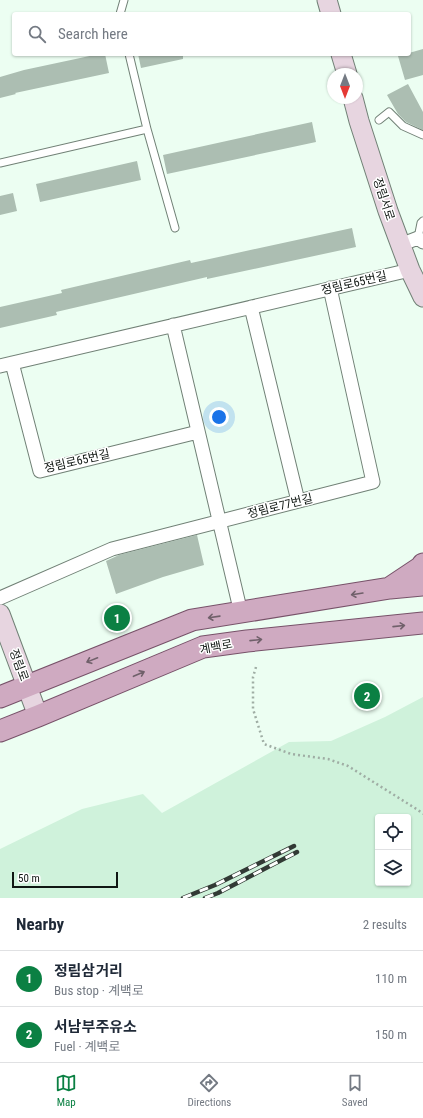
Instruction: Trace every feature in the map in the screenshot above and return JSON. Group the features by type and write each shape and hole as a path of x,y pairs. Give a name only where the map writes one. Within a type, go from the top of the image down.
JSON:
{"main road":[{"path":"328,0 331,12"},
{"path":"342,56 346,68"},
{"name":"정림서로","path":"355,104 388,211 414,242 410,270 423,297"},
{"path":"390,588 423,564"},
{"path":"0,697 192,620 390,588 423,585"},
{"name":"정림로","path":"0,614 38,716"},
{"name":"계백로","path":"0,731 203,647 423,623"}],"street":[{"name":"정림로65번길","path":"198,432 40,471 6,364 410,270"},
{"name":"정림로77번길","path":"0,598 112,549 373,482 330,288"},
{"path":"251,307 298,501"},
{"path":"173,325 241,613"}],"lane":[{"path":"121,12 124,0"},
{"path":"129,56 147,129 175,228"},
{"path":"379,120 389,112 403,126 423,135"},
{"path":"0,163 147,129"},
{"path":"414,242 423,221"}],"path":[{"path":"256,667 253,677 252,709 264,744 291,754 328,759 348,766 423,814"}],"green space":[{"path":"423,697 423,898 0,898 0,849 82,809 143,794 162,813 289,742 331,741 385,717"}],"building":[{"path":"423,49 423,75 405,80 398,56 411,56 411,52"},
{"path":"90,56 105,56 109,73 15,93 16,94 0,98 0,77 24,70"},
{"path":"138,56 183,56 183,59 141,68"},
{"path":"408,84 423,112 423,130 406,122 398,114 387,95"},
{"path":"312,122 316,142 167,174 163,155"},
{"path":"137,161 141,180 40,202 36,184"},
{"path":"13,193 17,211 0,215 0,196"},
{"path":"352,228 356,247 207,279 207,277 56,312 57,315 0,328 0,307 62,293 61,290 190,260 191,263"},
{"path":"197,535 204,565 163,577 116,594 106,561 119,555"}],"railway":[{"path":"183,898 215,885 294,846"},
{"path":"205,898 218,893 297,852"}],"place":[{"name":"정림삼거리","path":"117,618"},
{"name":"서남부주유소","path":"367,696"}]}
